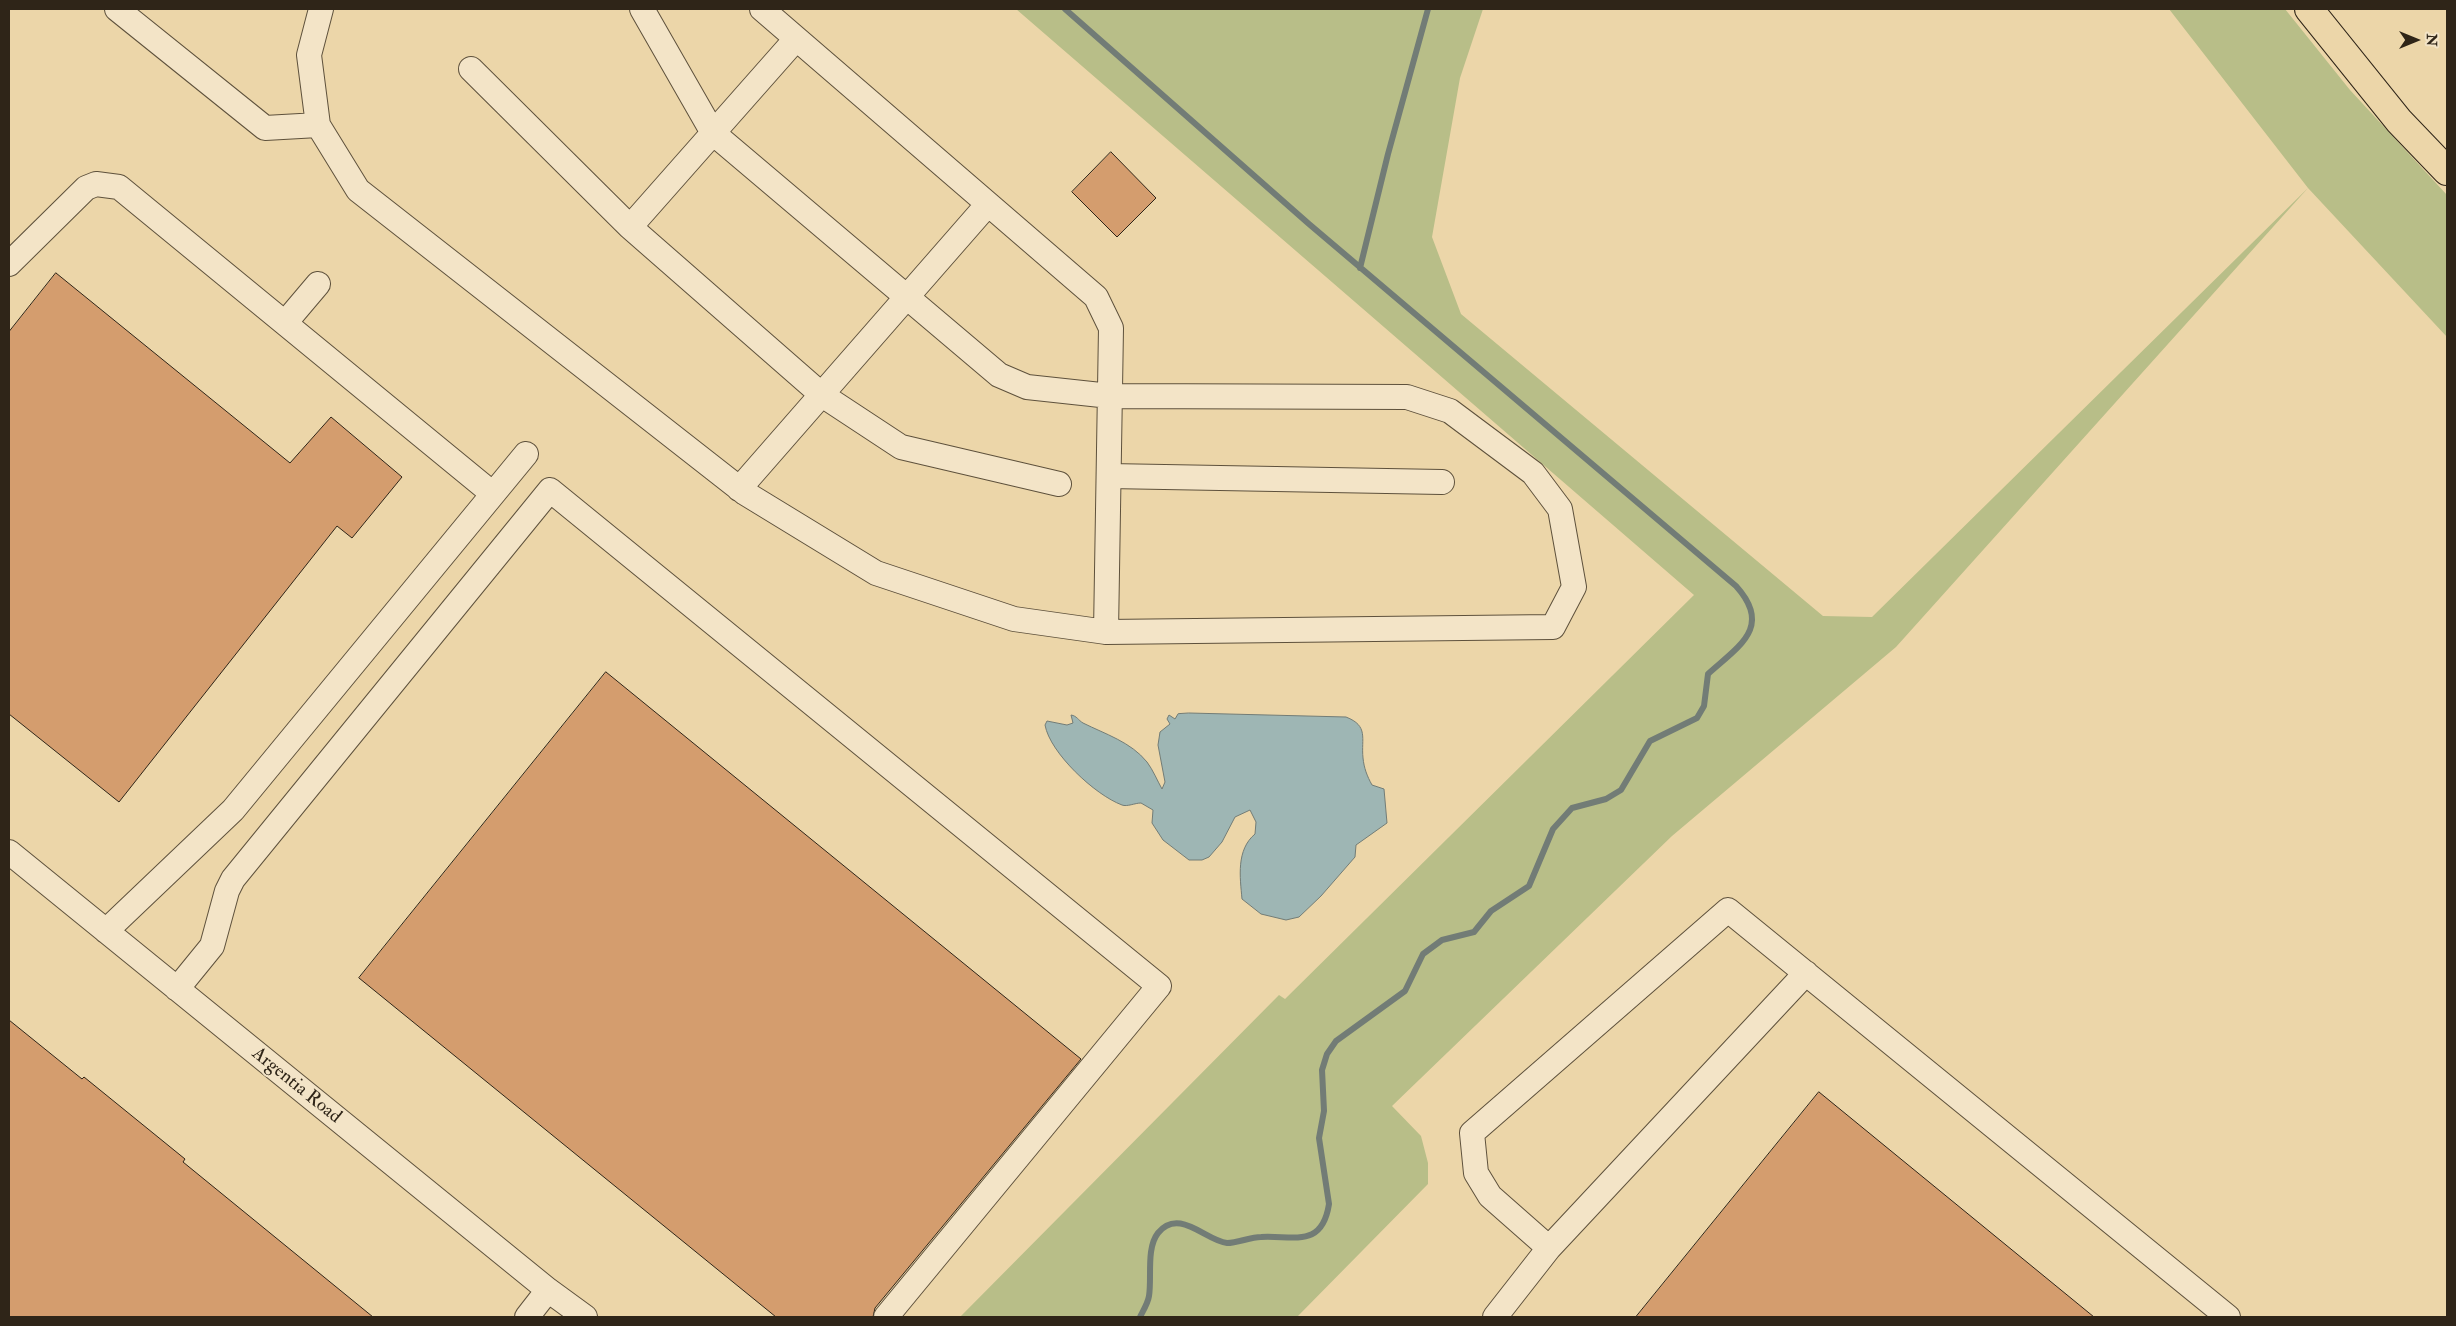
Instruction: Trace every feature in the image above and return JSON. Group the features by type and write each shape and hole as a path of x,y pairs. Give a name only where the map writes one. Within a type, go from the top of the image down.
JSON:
{"highway":[{"path":"2309,9 2399,121 2447,171"}],"street":[{"path":"117,9 265,128 318,125"},
{"path":"320,9 309,55 318,125 358,190 739,489 876,573 1014,618 1106,632 1553,627 1574,587 1560,509 1533,473 1450,412 1407,397 1110,396 1027,388 999,375 713,133 642,9"},
{"path":"762,9 1096,297 1111,328 1106,632"},
{"path":"630,227 796,39"},
{"path":"471,69 630,227 822,394 901,447 1059,484"},
{"path":"9,264 86,188 96,184 119,187 493,494"},
{"path":"739,489 988,204"},
{"path":"285,323 318,284"},
{"path":"106,931 240,802 526,454"},
{"path":"1109,476 1442,482"},
{"path":"177,989 214,942 225,898 233,879 550,490 1159,986 886,1317"},
{"name":"Argentia Road","path":"9,852 548,1290 585,1317"},
{"path":"1549,1248 1490,1196 1476,1173 1472,1133 1728,910 2228,1317"},
{"path":"1495,1317 1549,1248 1806,973"},
{"path":"527,1317 548,1290"}],"green space":[{"path":"1016,9 1483,9 1460,78 1432,237 1461,314 1823,616 1872,617 2308,188 1896,647 1672,836 1392,1106 1421,1136 1428,1163 1428,1184 1297,1317 960,1317 1279,995 1285,999 1694,595"},
{"path":"2169,9 2285,9 2350,90 2447,195 2447,337 2308,188"}],"water":[{"path":"1178,714 1346,717 1358,724 1361,729 1365,769 1372,785 1384,789 1387,823 1356,845 1355,857 1321,896 1299,917 1286,920 1261,914 1242,899 1240,873 1242,856 1249,840 1255,834 1256,822 1250,810 1235,817 1222,842 1209,857 1202,860 1189,860 1163,840 1152,823 1153,810 1141,803 1124,805 1111,800 1075,772 1055,748 1045,725 1047,721 1067,725 1073,723 1071,715 1083,723 1117,739 1141,755 1162,789 1165,782 1158,745 1160,732 1170,724 1167,719 1169,715 1175,719"}],"building":[{"path":"1111,152 1156,198 1117,237 1072,192"},
{"path":"56,273 290,463 331,417 402,477 352,538 337,526 119,802 9,714 9,332"},
{"path":"606,672 1081,1059 875,1308 873,1317 776,1317 359,978"},
{"path":"9,1020 82,1079 84,1077 185,1159 183,1162 373,1317 9,1317"},
{"path":"1819,1092 2094,1317 1636,1317"}],"waterway":[{"path":"1065,9 1309,224 1736,586 1747,600 1752,613 1752,624 1748,635 1731,654 1708,674 1704,706 1697,718 1650,741 1621,790 1606,799 1572,808 1553,829 1529,886 1491,911 1474,932 1442,940 1423,954 1405,991 1336,1041 1327,1054 1322,1070 1324,1111 1319,1138 1329,1204 1320,1228 1313,1234 1304,1237 1257,1237 1227,1243 1184,1224 1175,1223 1166,1226 1154,1239 1150,1263 1149,1296 1140,1317"},
{"path":"1360,268 1388,154 1428,9"}]}
